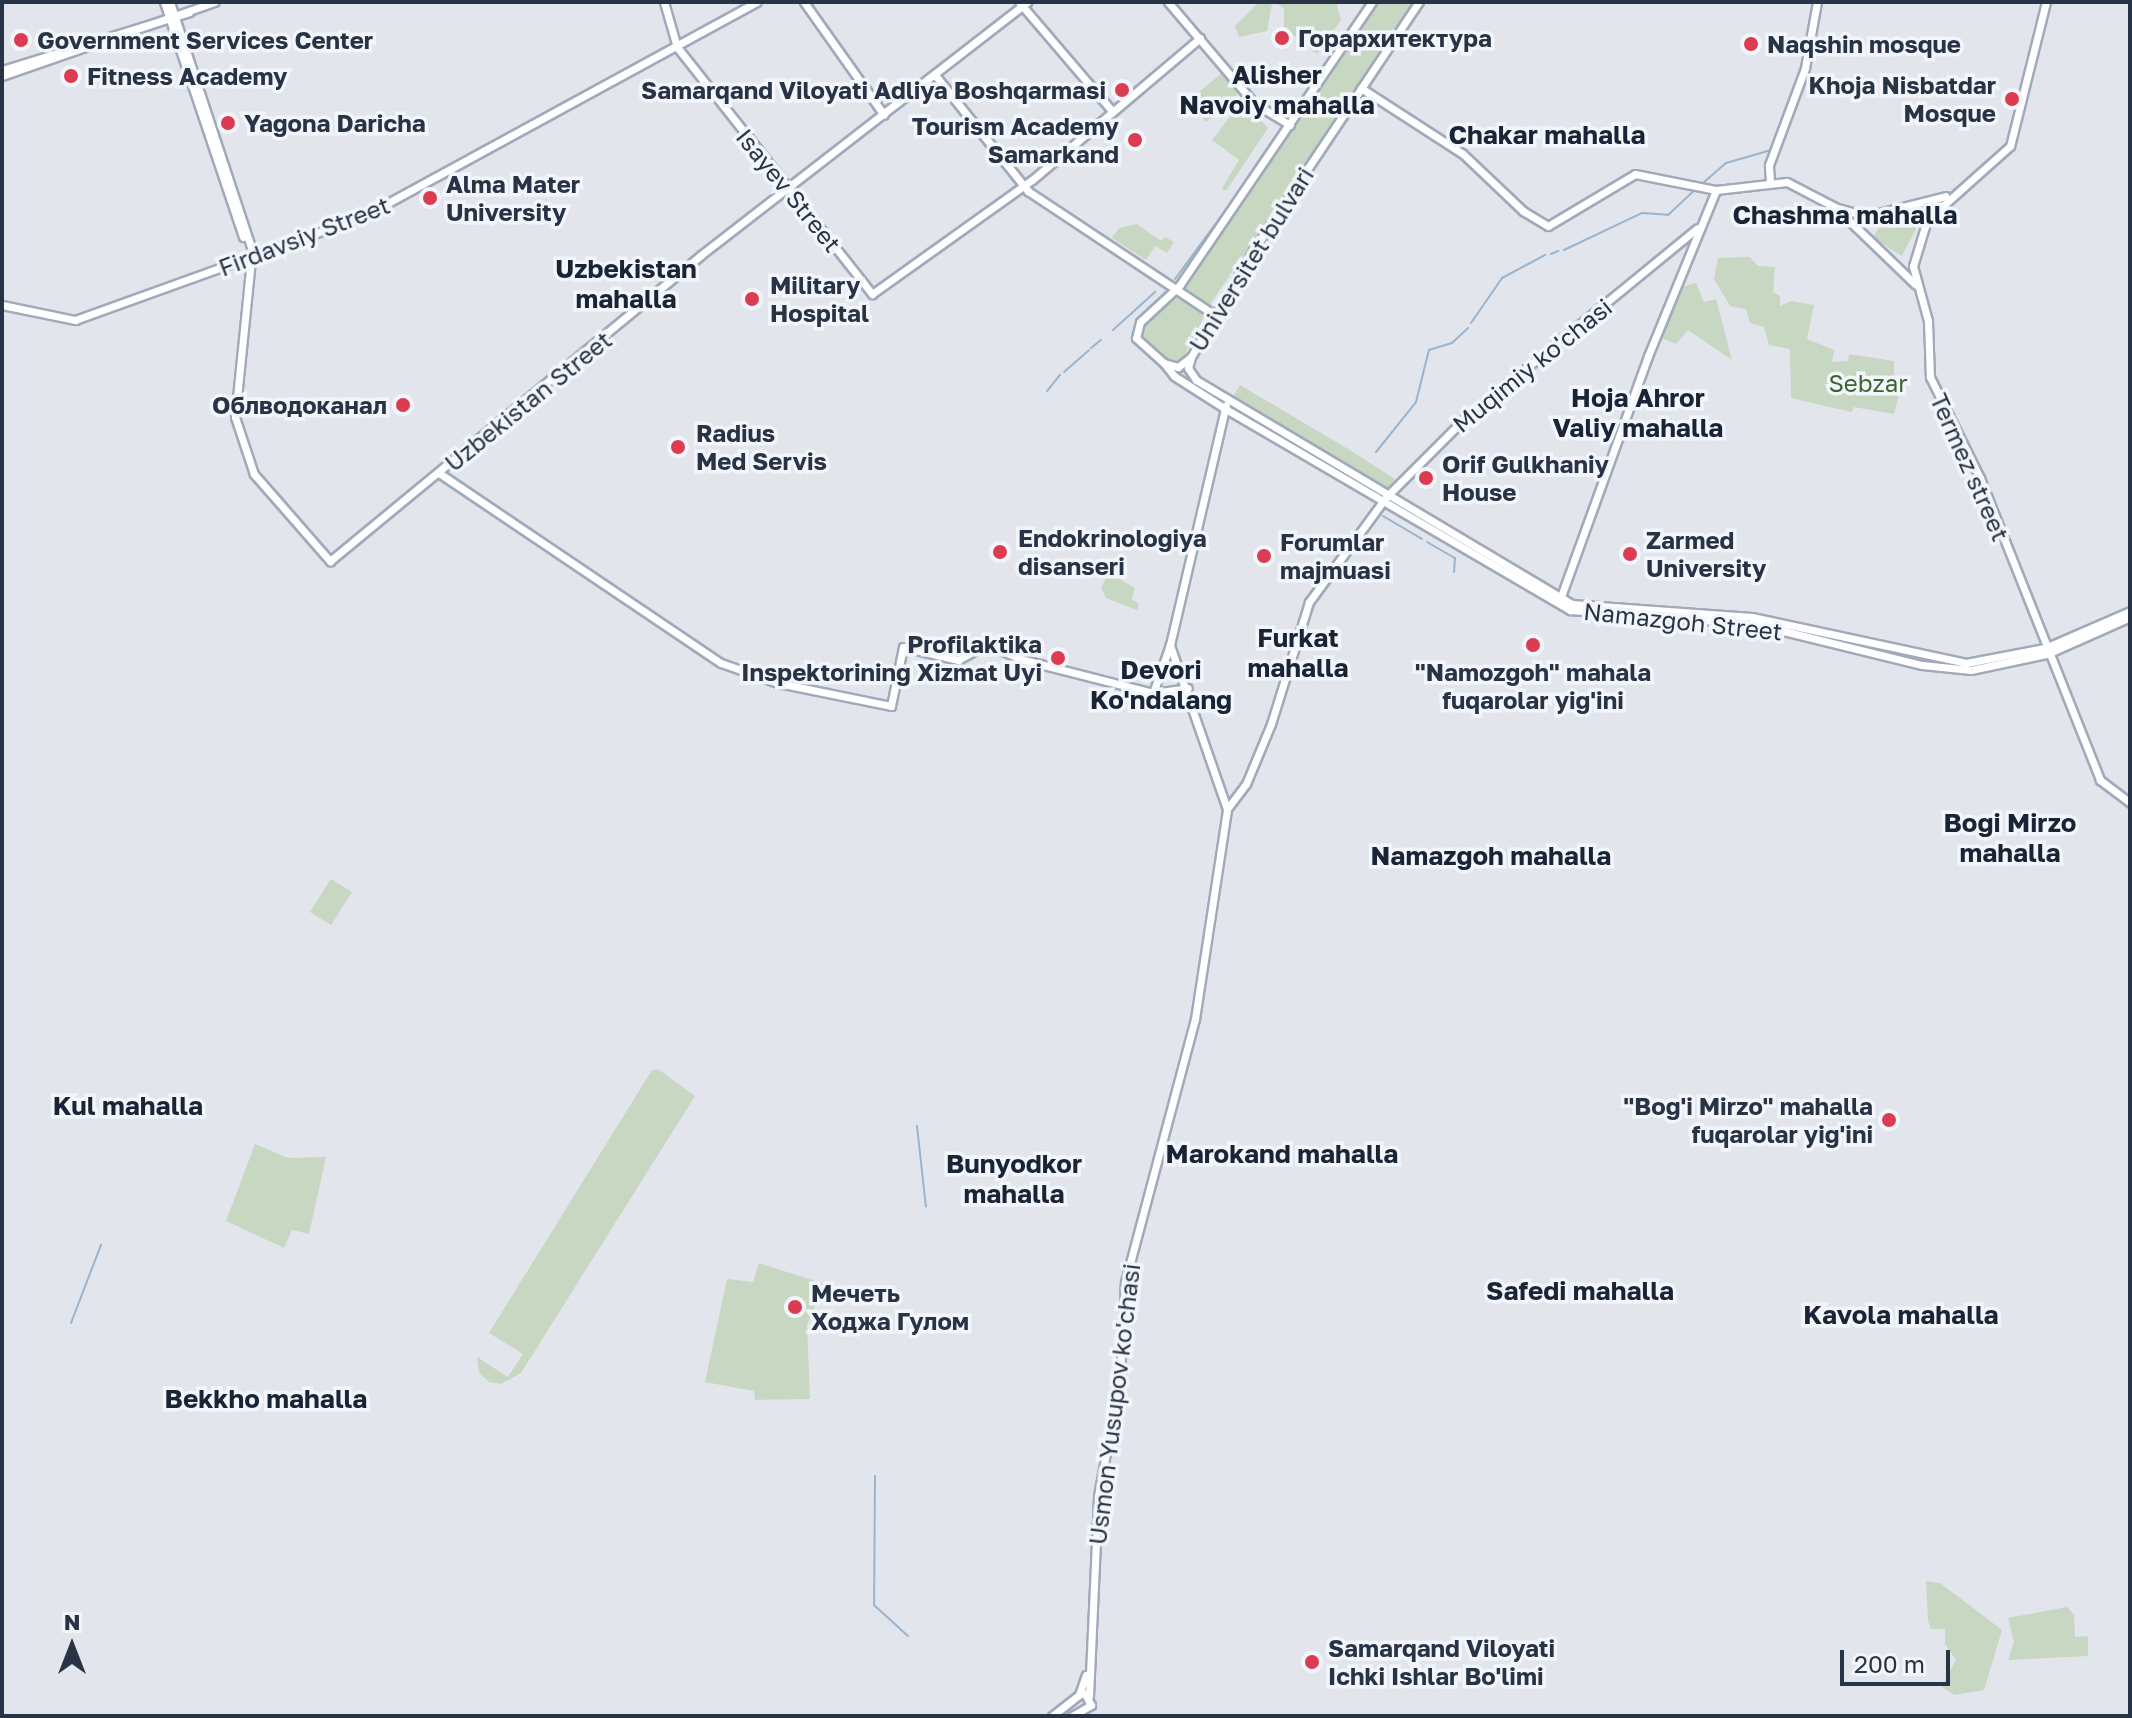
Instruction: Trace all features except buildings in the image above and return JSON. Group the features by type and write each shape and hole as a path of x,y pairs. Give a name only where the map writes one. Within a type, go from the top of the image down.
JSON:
{"main road":[{"path":"167,2 241,211 250,258"},
{"path":"2,73 215,2"},
{"name":"Isayev Street","path":"664,2 677,47 872,294 1023,185"},
{"name":"Firdavsiy Street","path":"2,305 75,320 250,258 406,196 757,2"},
{"path":"804,2 884,115"},
{"path":"1168,2 1254,103 1290,125"},
{"name":"Universitet bulvari","path":"1372,2 1175,290 1140,322 1136,333 1144,349 1164,363 1178,367 1191,357 1213,314 1419,2"},
{"path":"1361,88 1463,154 1523,211 1548,226 1631,175 1716,190 1770,181 1769,165 1805,68 1817,2"},
{"path":"1920,291 1914,259 1919,234 1952,192 2010,146 2046,2"},
{"path":"1023,3 1112,111"},
{"name":"Uzbekistan Street","path":"250,258 235,417 254,474 330,561 701,255 790,191 1023,3"},
{"path":"1023,185 1200,38"},
{"path":"935,75 1023,185 1213,314"},
{"name":"Termez street","path":"1770,181 1795,184 1837,208 1920,291 1929,325 1930,377 1974,464 2100,780 2130,803"},
{"path":"1559,602 1697,228 1716,190"},
{"path":"1837,208 1874,216 1952,192"},
{"path":"1922,202 1933,204 1933,214"},
{"path":"1848,222 1854,214"},
{"name":"Muqimiy ko'chasi","path":"1227,809 1246,784 1271,724 1309,602 1385,499 1464,419 1647,274 1697,228"},
{"path":"1893,261 1905,266 1914,259"},
{"path":"1191,357 1188,368 1196,380 1226,404"},
{"path":"1164,363 1174,376 1226,404"},
{"path":"1153,693 1170,645 1226,404"},
{"name":"Namazgoh Street","path":"1226,404 1559,602 1596,608 1752,617 1955,662 1993,661 2046,651 2130,614"},
{"path":"439,473 721,663 778,683 891,706 903,647 958,660 987,644 1020,659 1153,693 1188,688"},
{"path":"1170,645 1188,688 1227,809"},
{"name":"Usmon Yusupov ko'chasi","path":"1089,1696 1098,1496 1120,1377 1125,1282 1189,1048 1227,809"},
{"name":"Usmon Yusupov ko'chasi","path":"1077,1696 1090,1653"},
{"path":"1077,1696 1076,1706 1083,1711"},
{"path":"1052,1716 1077,1696 1089,1696 1091,1705 1072,1716"}],"green space":[{"path":"1259,2 1272,4 1267,31 1239,37 1235,26"},
{"path":"1275,2 1336,2 1341,20 1317,54 1284,28 1284,9"},
{"path":"1378,2 1414,2 1211,303 1182,360 1172,362 1147,346 1139,333 1143,325 1187,286"},
{"path":"1223,72 1239,93 1206,122 1188,101"},
{"path":"1242,101 1268,128 1226,191 1222,188 1239,160 1212,140"},
{"path":"1137,224 1161,241 1165,237 1174,242 1167,253 1155,246 1146,260 1112,238 1119,228"},
{"path":"1880,225 1918,225 1902,256 1873,238"},
{"name":"Sebzar","path":"1750,257 1758,266 1775,267 1773,292 1780,296 1780,306 1791,301 1814,305 1807,339 1834,350 1832,362 1848,361 1849,354 1894,361 1894,381 1902,382 1894,414 1854,407 1851,412 1791,398 1790,349 1769,345 1764,327 1750,323 1746,309 1730,306 1714,279 1718,258"},
{"path":"1696,283 1704,302 1716,299 1732,360 1688,330 1676,344 1662,338 1682,287"},
{"path":"1240,385 1395,479 1387,490 1233,397"},
{"path":"1109,573 1135,588 1132,599 1139,604 1137,610 1106,598 1101,588"},
{"path":"331,879 352,892 331,925 310,912"},
{"path":"658,1069 695,1096 521,1373 501,1384 489,1382 479,1373 477,1357 508,1377 523,1354 489,1333 652,1070"},
{"path":"255,1144 288,1158 326,1157 309,1234 292,1230 284,1248 226,1221"},
{"path":"759,1263 824,1284 807,1325 810,1399 755,1400 754,1391 705,1382 727,1279 753,1282"},
{"path":"1926,1581 1940,1583 2002,1630 1984,1690 1954,1695 1942,1687 1956,1660 1945,1644 1945,1629 1931,1629"},
{"path":"2067,1607 2074,1615 2075,1637 2088,1636 2088,1656 2008,1660 2014,1642 2008,1618"}],"waterway":[{"path":"1800,72 1809,28"},
{"path":"1703,183 1726,163 1771,150 1781,123"},
{"path":"1175,279 1241,189"},
{"path":"1564,250 1642,213 1668,215 1695,190"},
{"path":"1551,254 1558,251"},
{"path":"1471,323 1502,278 1545,255"},
{"path":"1113,330 1155,292"},
{"path":"1376,452 1416,402 1429,350 1452,343 1468,328"},
{"path":"1091,348 1101,340"},
{"path":"1064,372 1089,350"},
{"path":"1047,391 1060,375"},
{"path":"1383,516 1422,539"},
{"path":"1427,542 1455,558 1454,572"},
{"path":"917,1126 926,1207"},
{"path":"71,1323 101,1245"},
{"path":"875,1476 874,1605 908,1636"}],"place":[{"name":"Горархитектура","path":"1282,38"},
{"name":"Government Services Center","path":"21,40"},
{"name":"Naqshin mosque","path":"1751,44"},
{"name":"Fitness Academy","path":"71,76"},
{"name":"Samarqand Viloyati Adliya Boshqarmasi","path":"1122,90"},
{"name":"Khoja Nisbatdar Mosque","path":"2012,99"},
{"name":"Yagona Daricha","path":"228,123"},
{"name":"Tourism Academy Samarkand","path":"1135,140"},
{"name":"Alma Mater University","path":"430,198"},
{"name":"Military Hospital","path":"752,299"},
{"name":"Облводоканал","path":"403,405"},
{"name":"Radius Med Servis","path":"678,447"},
{"name":"Orif Gulkhaniy House","path":"1426,478"},
{"name":"Endokrinologiya disanseri","path":"1000,552"},
{"name":"Zarmed University","path":"1630,554"},
{"name":"Forumlar majmuasi","path":"1264,556"},
{"name":"\"Namozgoh\" mahala fuqarolar yig'ini","path":"1533,645"},
{"name":"Profilaktika Inspektorining Xizmat Uyi","path":"1058,658"},
{"name":"\"Bog'i Mirzo\" mahalla fuqarolar yig'ini","path":"1889,1120"},
{"name":"Мечеть Ходжа Гулом","path":"795,1307"},
{"name":"Samarqand Viloyati Ichki Ishlar Bo'limi","path":"1312,1662"}],"district":[{"name":"Alisher Navoiy mahalla","path":"1277,90"},
{"name":"Chakar mahalla","path":"1547,135"},
{"name":"Chashma mahalla","path":"1845,215"},
{"name":"Uzbekistan mahalla","path":"626,284"},
{"name":"Hoja Ahror Valiy mahalla","path":"1638,413"},
{"name":"Furkat mahalla","path":"1298,653"},
{"name":"Devori Ko'ndalang","path":"1161,685"},
{"name":"Bogi Mirzo mahalla","path":"2010,838"},
{"name":"Namazgoh mahalla","path":"1491,856"},
{"name":"Kul mahalla","path":"128,1106"},
{"name":"Marokand mahalla","path":"1282,1154"},
{"name":"Bunyodkor mahalla","path":"1014,1179"},
{"name":"Safedi mahalla","path":"1580,1291"},
{"name":"Kavola mahalla","path":"1901,1315"},
{"name":"Bekkho mahalla","path":"266,1399"}]}
